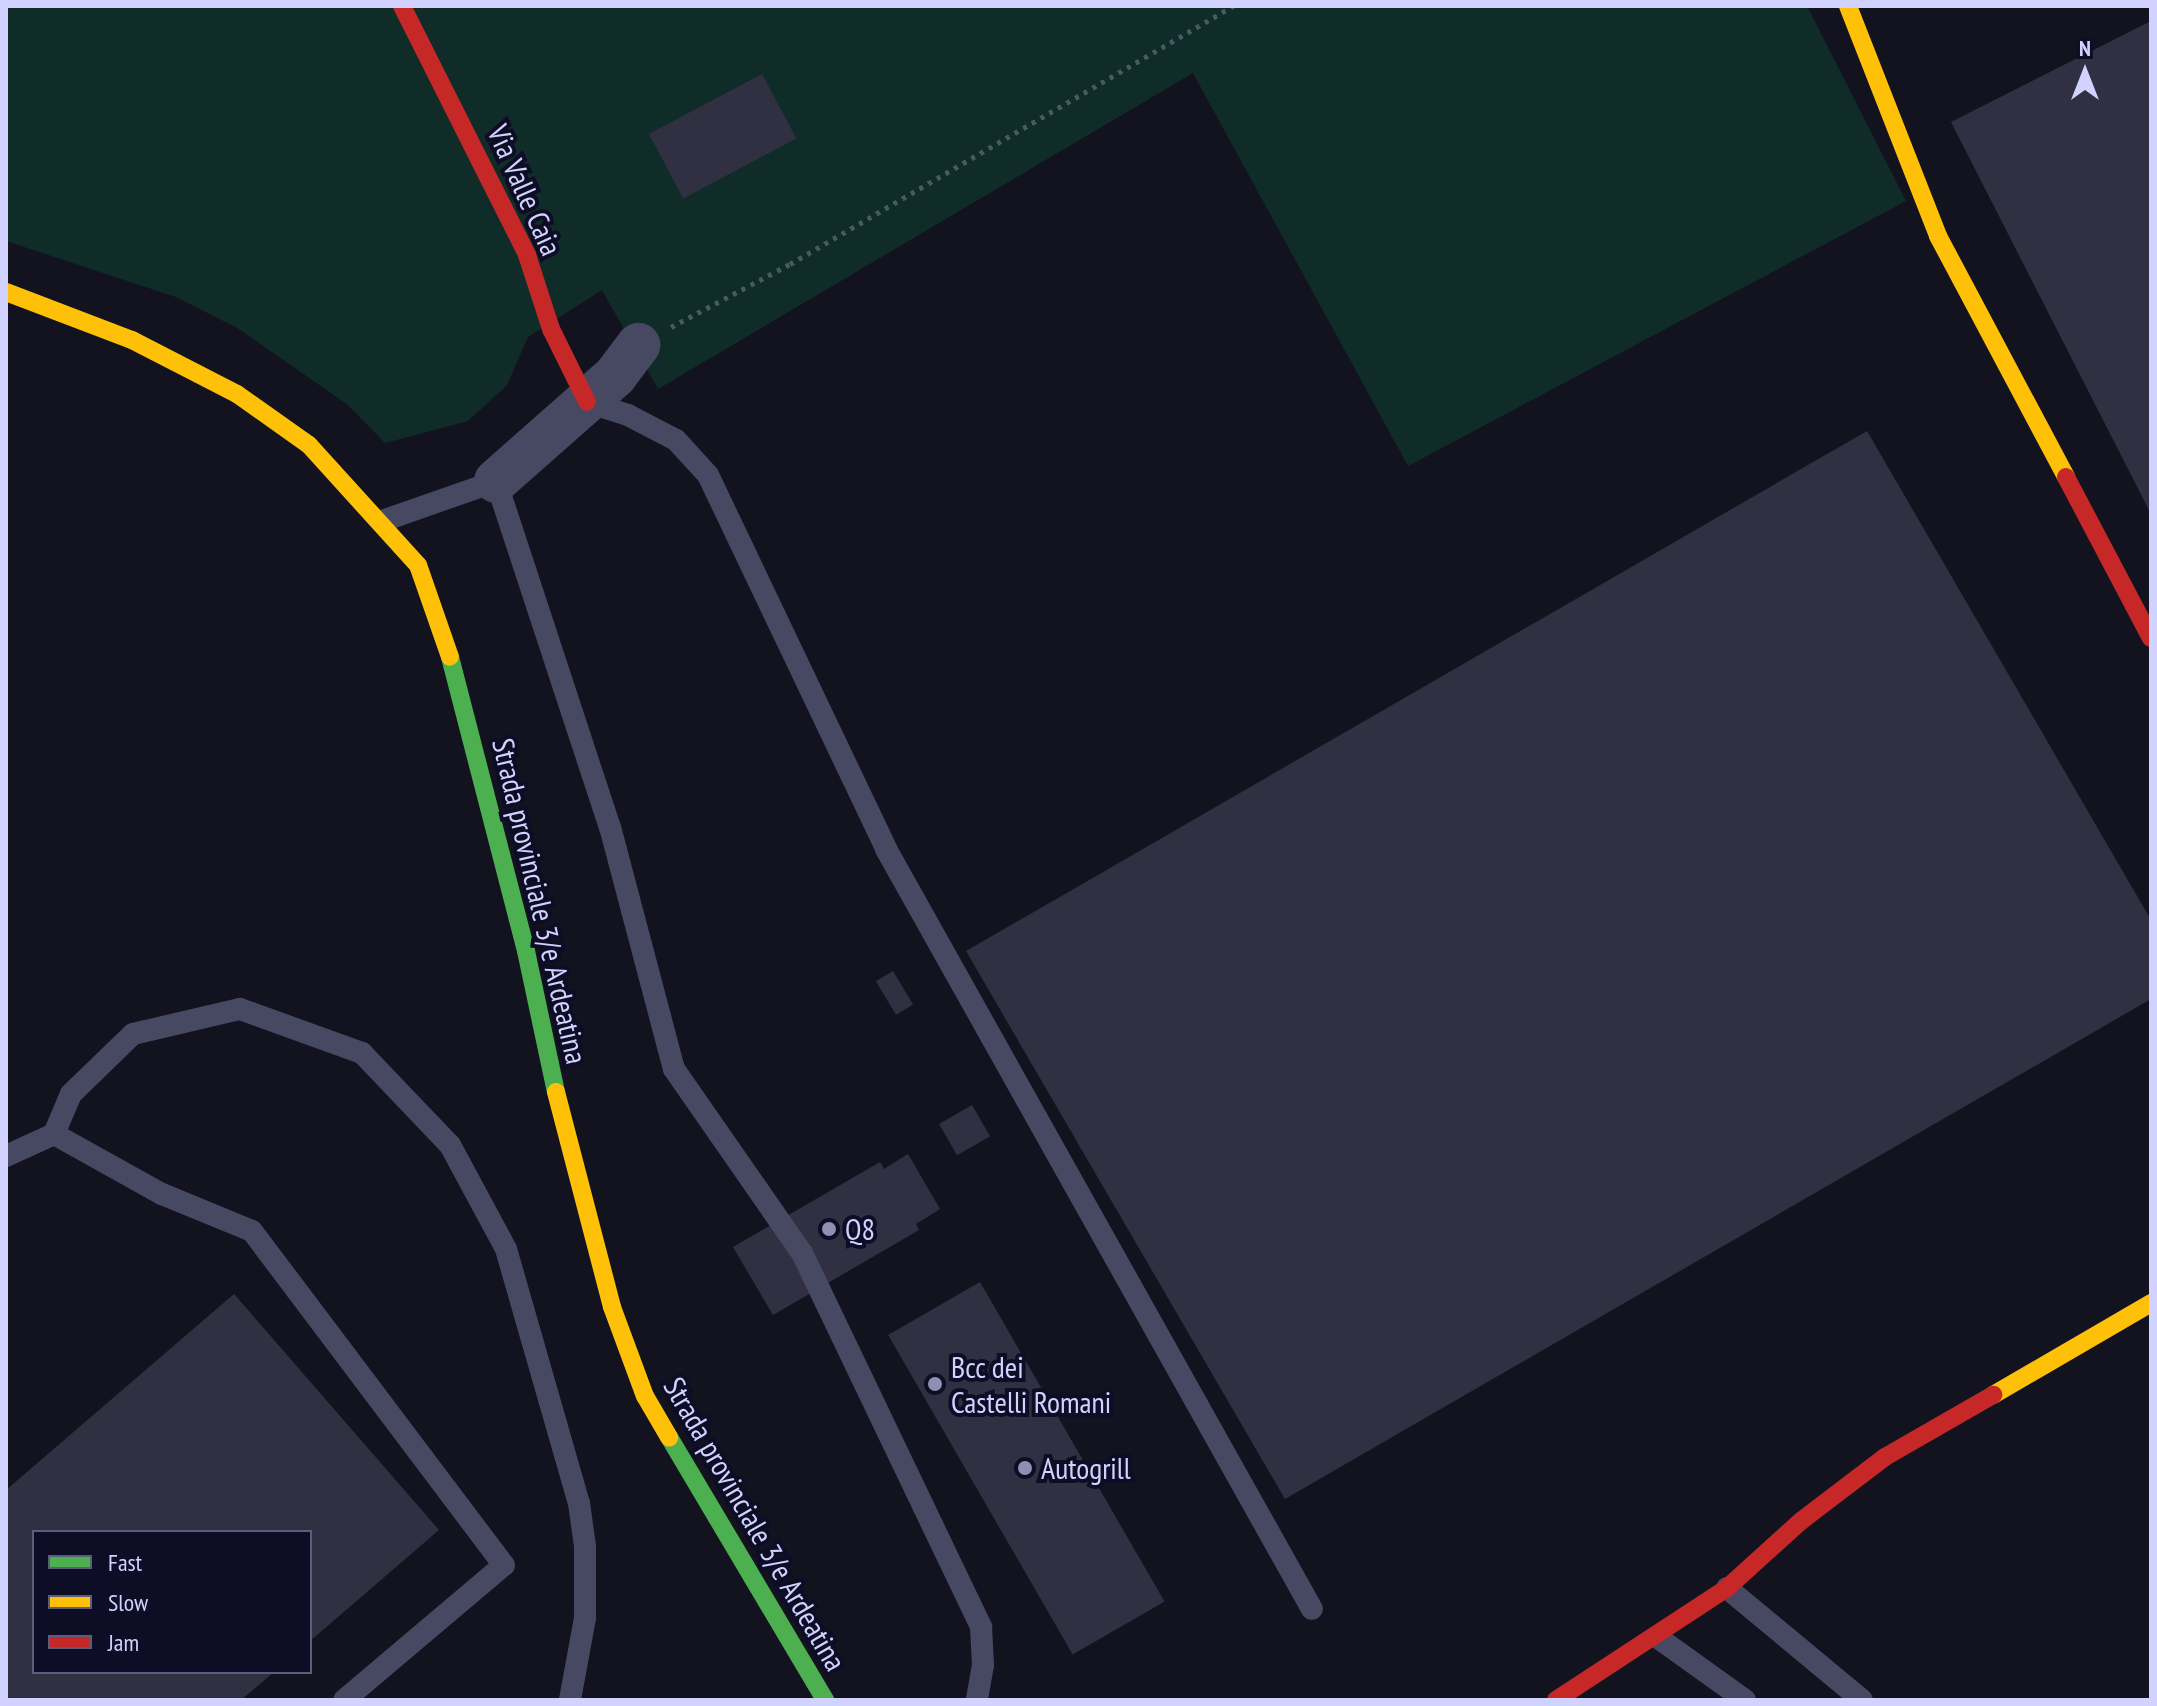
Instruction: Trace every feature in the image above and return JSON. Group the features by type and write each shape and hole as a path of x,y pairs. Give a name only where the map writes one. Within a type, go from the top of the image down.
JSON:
{"street":[{"name":"Via Valle Caia","path":"402,6 520,241 551,329 587,402"},
{"path":"1848,6 1938,236 2151,638"},
{"name":"Strada provinciale 3/e Ardeatina","path":"6,292 132,340 237,394 309,445 382,521 418,565 454,668 526,951 573,1172 612,1307 645,1396 825,1700"},
{"path":"496,481 587,402 638,345"},
{"path":"1556,1700 1657,1637 1727,1588 1801,1521 1885,1457 2151,1303"}],"lane":[{"path":"587,402 628,415 676,440 708,475 886,849 1312,1609"},
{"path":"382,521 496,481 610,827 674,1069 802,1253 981,1627 983,1665 977,1700"},
{"path":"6,1156 54,1134 71,1094 133,1034 240,1009 362,1053 450,1145 506,1249 579,1503 587,1583 570,1700"},
{"path":"54,1134 162,1194 252,1231 504,1565 344,1700"},
{"path":"1727,1588 1862,1700"},
{"path":"1657,1637 1745,1700"}],"path":[{"path":"638,345 790,264 1233,6"}],"green space":[{"path":"6,6 1807,6 1906,201 1408,466 1193,73 658,389 602,290 528,337 507,385 468,421 385,443 348,405 239,329 176,297 6,241"}],"building":[{"path":"2151,21 2151,514 1951,122"},
{"path":"762,74 796,138 683,199 649,134"},
{"path":"1867,431 2151,920 2151,999 1285,1499 966,951"},
{"path":"893,971 913,1004 896,1015 876,981"},
{"path":"972,1105 990,1136 957,1155 939,1124"},
{"path":"908,1154 940,1209 916,1224 919,1230 773,1315 733,1247 880,1162 884,1169"},
{"name":"Autogrill","path":"980,1282 1164,1602 1073,1655 888,1335"},
{"path":"234,1294 439,1530 312,1639 312,1530 32,1530 32,1674 272,1674 241,1700 6,1700 6,1490"}],"traffic: fast":[{"path":"450,657 526,951 556,1092"},
{"path":"669,1437 825,1700"}],"traffic: slow":[{"path":"1848,6 1938,236 2066,477"},
{"path":"6,292 132,340 237,394 309,445 418,565 450,657"},
{"path":"556,1092 612,1307 645,1396 669,1437"},
{"path":"1993,1395 2151,1303"}],"traffic: jam":[{"path":"402,6 527,255 551,329 587,402"},
{"path":"2066,477 2151,638"},
{"path":"1556,1700 1727,1588 1801,1521 1885,1457 1993,1395"}],"place":[{"name":"Q8","path":"829,1229"},
{"name":"Bcc dei Castelli Romani","path":"935,1384"},
{"name":"Autogrill","path":"1025,1468"}]}
